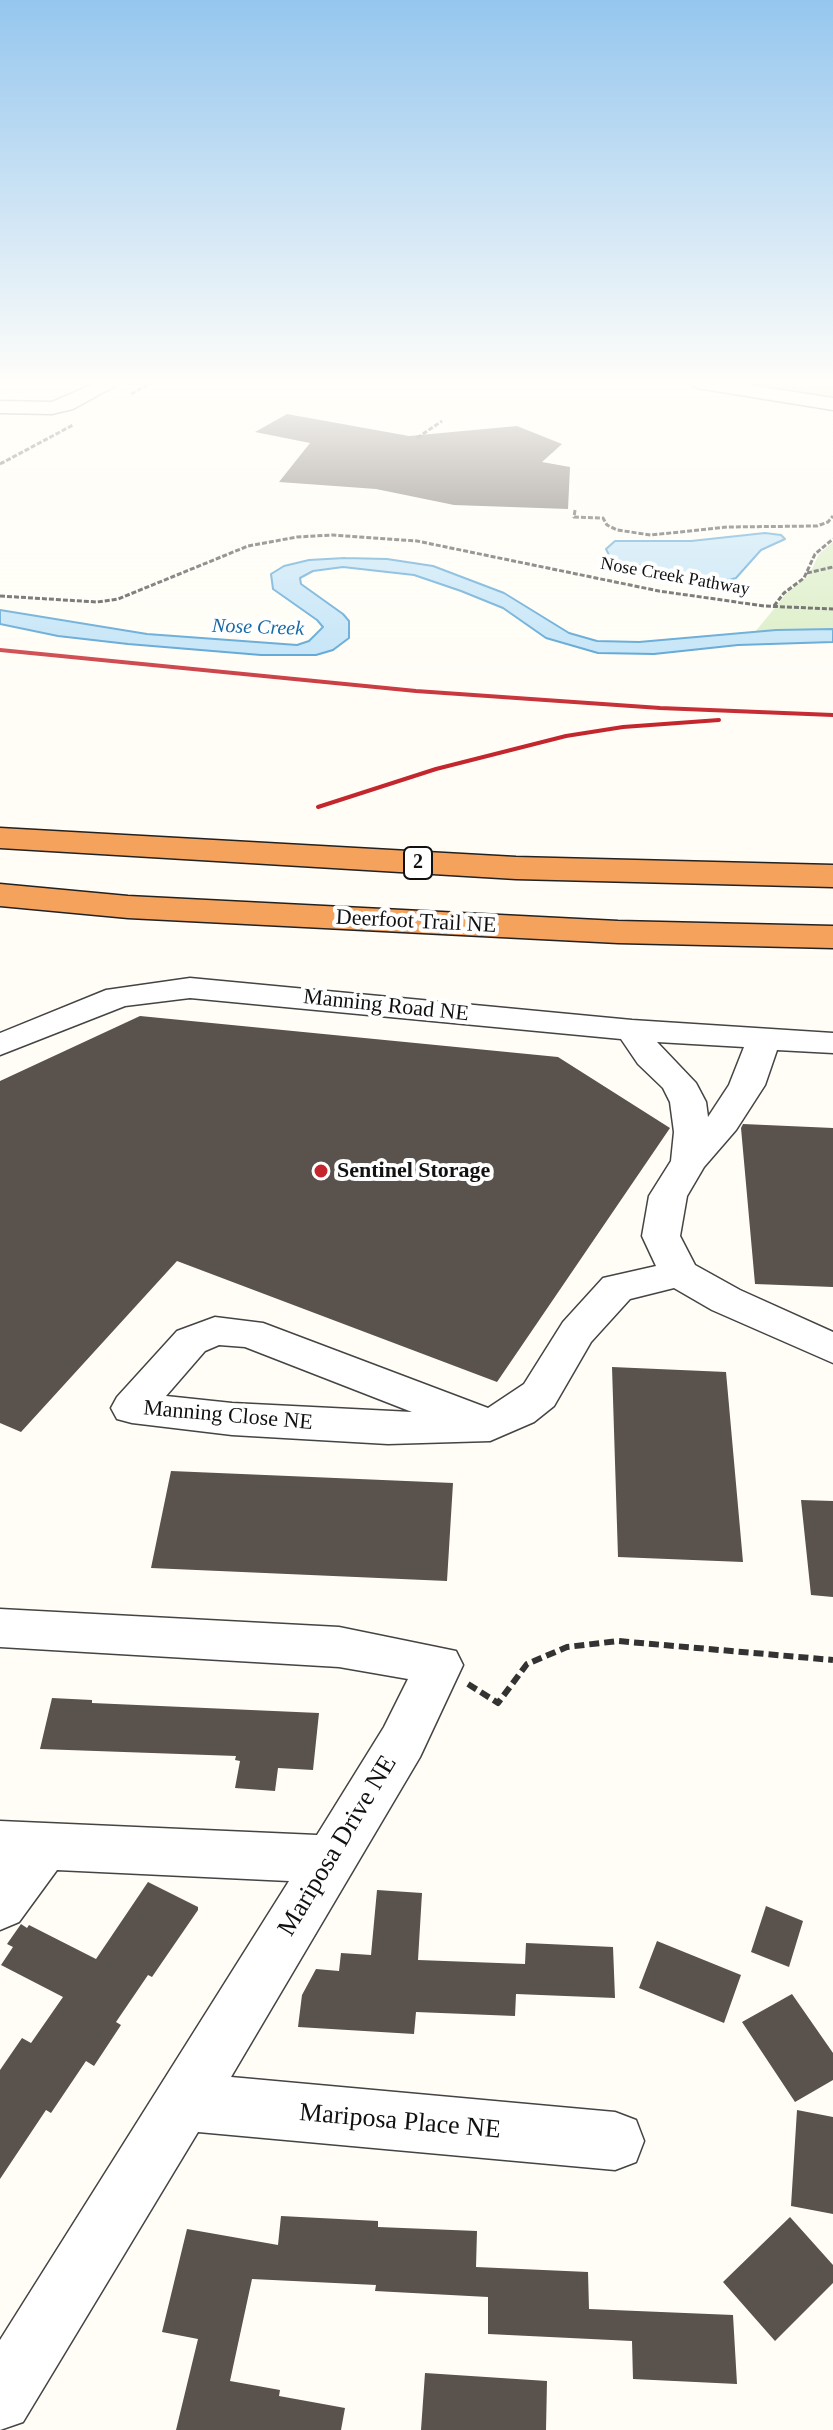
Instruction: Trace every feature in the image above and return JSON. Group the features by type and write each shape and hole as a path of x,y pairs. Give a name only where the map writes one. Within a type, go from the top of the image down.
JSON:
{"highway":[{"name":"2","path":"1,838 516,868 833,876"},
{"name":"Deerfoot Trail NE","path":"0,895 128,907 587,931 833,937"}],"street":[{"name":"Manning Road NE","path":"0,1045 118,997 190,988 632,1030 833,1043"},
{"path":"632,1030 650,1057 678,1083 688,1102 692,1132 689,1161"},
{"path":"765,1037 747,1085 723,1122 689,1161 668,1196 661,1236 679,1274 765,1320 833,1349"},
{"name":"Manning Close NE","path":"490,1425 249,1333 215,1331 191,1341 132,1408 232,1419 388,1428 490,1425 519,1411 539,1395 577,1332 617,1288 679,1274"},
{"path":"0,1628 339,1647 439,1665"},
{"name":"Mariposa Drive NE","path":"0,2399 402,1742 439,1665"},
{"path":"0,1905 22,1846 328,1859"},
{"name":"Mariposa Place NE","path":"184,2102 615,2141"}],"path":[{"path":"575,510 574,517 603,518 607,525 617,530 651,535 727,527 817,526 828,522 833,516"},
{"name":"Nose Creek Pathway","path":"0,596 97,602 118,599 248,546 332,535 417,541 659,591 773,606 833,609"},
{"path":"773,606 807,573 815,554 833,539"},
{"path":"807,573 833,567"},
{"path":"439,1665 498,1703 527,1664 567,1647 618,1641 833,1660"}],"green space":[{"path":"833,542 833,629 755,632 787,593 809,575 819,554"}],"water":[{"path":"765,533 781,535 785,539 761,550 736,578 729,580 625,563 610,557 606,549 615,541 691,541"},
{"path":"387,559 433,566 504,593 569,633 597,641 639,642 776,630 833,629 833,642 738,645 654,654 598,653 546,638 503,608 414,575 343,567 313,571 300,578 301,584 349,621 349,638 333,650 316,655 261,655 128,644 58,636 0,624 0,610 147,634 297,645 309,641 323,627 273,589 271,574 284,566 309,560"}],"building":[{"path":"407,495 569,495 568,509 454,505"},
{"name":"Sentinel Storage","path":"140,1016 558,1057 670,1128 497,1382 177,1261 21,1432 0,1423 0,1081"},
{"path":"743,1124 833,1128 833,1287 755,1284"},
{"path":"612,1367 726,1372 743,1562 618,1557"},
{"path":"171,1471 453,1483 447,1581 151,1568"},
{"path":"801,1500 833,1501 833,1597 811,1595"},
{"path":"52,1698 92,1700 92,1703 319,1713 313,1770 278,1768 275,1791 235,1788 240,1761 235,1760 236,1756 40,1749"},
{"path":"148,1882 198,1907 198,1910 152,1977 148,1975 116,2022 121,2025 94,2066 86,2061 51,2113 46,2110 0,2179 0,2070 22,2038 31,2043 63,1997 1,1965 13,1947 7,1944 21,1924 27,1928 29,1925 96,1959"},
{"path":"377,1890 422,1893 418,1960 525,1964 526,1943 613,1947 615,1998 516,1994 515,2016 416,2012 414,2034 298,2027 302,1995 316,1969 339,1971 341,1953 371,1955"},
{"path":"766,1906 803,1921 789,1967 751,1952"},
{"path":"657,1941 741,1975 724,2023 639,1988"},
{"path":"792,1994 833,2053 833,2080 795,2102 742,2022"},
{"path":"797,2110 833,2117 833,2214 791,2206"},
{"path":"281,2216 378,2221 378,2227 477,2231 476,2267 588,2272 589,2309 733,2315 737,2384 633,2379 632,2341 488,2334 488,2297 375,2291 376,2285 252,2279 230,2381 280,2390 279,2396 345,2408 341,2430 176,2430 198,2339 162,2332 187,2229 278,2245"},
{"path":"790,2217 833,2265 833,2283 775,2341 723,2282"},
{"path":"425,2373 547,2381 546,2430 421,2430"}],"railway":[{"path":"0,650 416,691 660,708 833,715"},
{"path":"318,807 436,769 566,736 623,727 719,720"}],"place":[{"name":"Sentinel Storage","path":"321,1171"}],"water label":[{"name":"Nose Creek","path":"258,628"}]}
